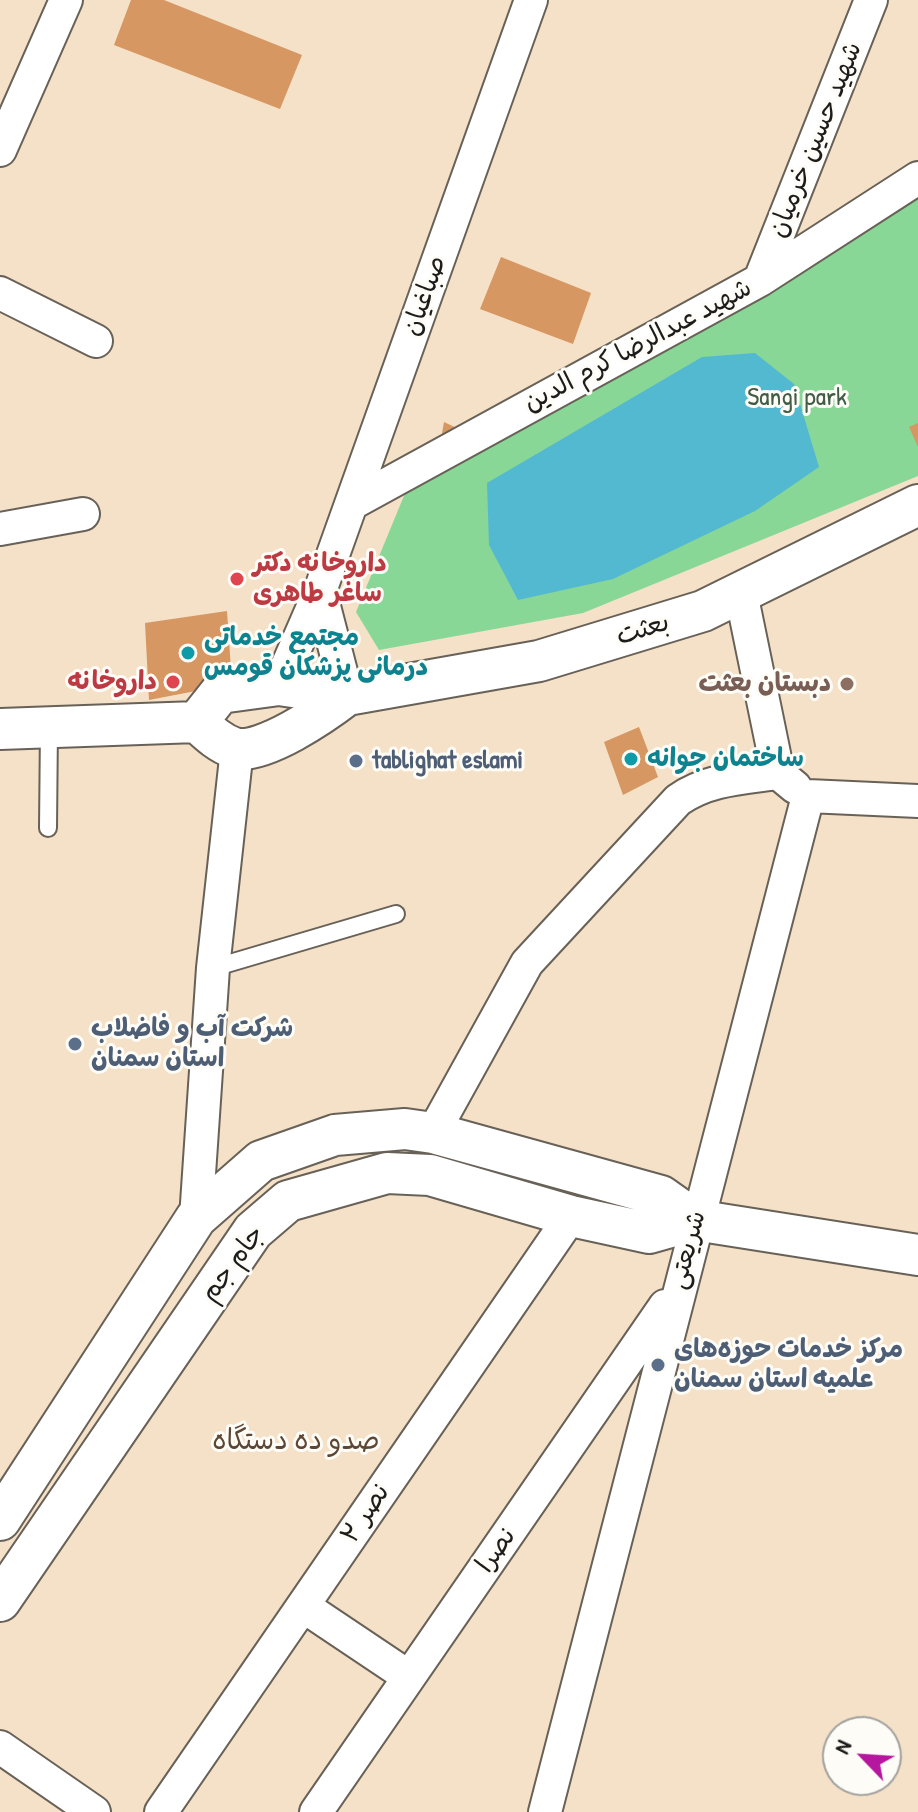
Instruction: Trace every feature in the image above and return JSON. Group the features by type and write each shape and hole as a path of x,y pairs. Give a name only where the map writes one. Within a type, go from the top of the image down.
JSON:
{"street":[{"path":"0,150 66,0"},
{"name":"صباغیان","path":"279,685 320,591 531,0"},
{"name":"شهید حسین خرمیان","path":"760,280 871,0"},
{"name":"شهید عبدالرضا کرم الدین","path":"351,504 760,280 918,178"},
{"path":"0,293 96,341"},
{"name":"بعثت","path":"347,695 539,661 703,611 918,505"},
{"path":"0,529 83,514"},
{"path":"320,591 347,695"},
{"path":"741,593 778,773 808,796 918,801"},
{"path":"197,722 220,693 279,685 347,695"},
{"path":"0,729 197,722 214,738 237,749 270,741 307,725 347,695"},
{"path":"196,1218 213,968 237,749"},
{"path":"433,1133 527,963 678,800 695,788 715,782 778,773"},
{"name":"شریعتی","path":"545,1812 695,1220 808,796"},
{"name":"جام جم","path":"0,1520 196,1218 261,1161 335,1135 405,1129 433,1133 661,1196 695,1220"},
{"name":"جام جم","path":"0,1601 253,1231 288,1201 387,1173 430,1175 571,1216 649,1233 695,1220 918,1255"},
{"name":"نصر ۲","path":"161,1812 571,1216"},
{"name":"نصرا","path":"316,1812 678,1287"},
{"path":"303,1606 409,1677"},
{"path":"0,1747 92,1811"}],"lane":[{"path":"48,828 49,727"},
{"path":"213,968 396,914"}],"green space":[{"name":"Sangi park","path":"918,186 918,476 583,613 379,650 356,612 406,491"}],"water":[{"path":"755,353 794,384 819,467 755,511 613,579 518,600 489,545 487,483 702,357"}],"building":[{"path":"131,0 164,0 302,55 280,109 114,45"},
{"path":"501,257 591,293 573,344 480,309"},
{"path":"444,422 476,437 441,439"},
{"path":"918,423 918,447 909,427"},
{"name":"مجتمع خدماتی درمانی پزشکان قومس","path":"227,611 232,684 149,700 145,623"},
{"name":"ساختمان جوانه","path":"639,727 658,777 623,795 604,742"}],"place":[{"name":"داروخانه دکتر ساغر طاهری","path":"237,579"},
{"name":"مجتمع خدماتی درمانی پزشکان قومس","path":"188,653"},
{"name":"داروخانه","path":"173,682"},
{"name":"دبستان بعثت","path":"847,684"},
{"name":"ساختمان جوانه","path":"631,759"},
{"name":"tablighat eslami","path":"356,761"},
{"name":"شرکت آب و فاضلاب استان سمنان","path":"75,1044"},
{"name":"مرکز خدمات حوزه‌های علمیه استان سمنان","path":"658,1365"}],"district":[{"name":"صدو ده دستگاه","path":"296,1442"}]}
